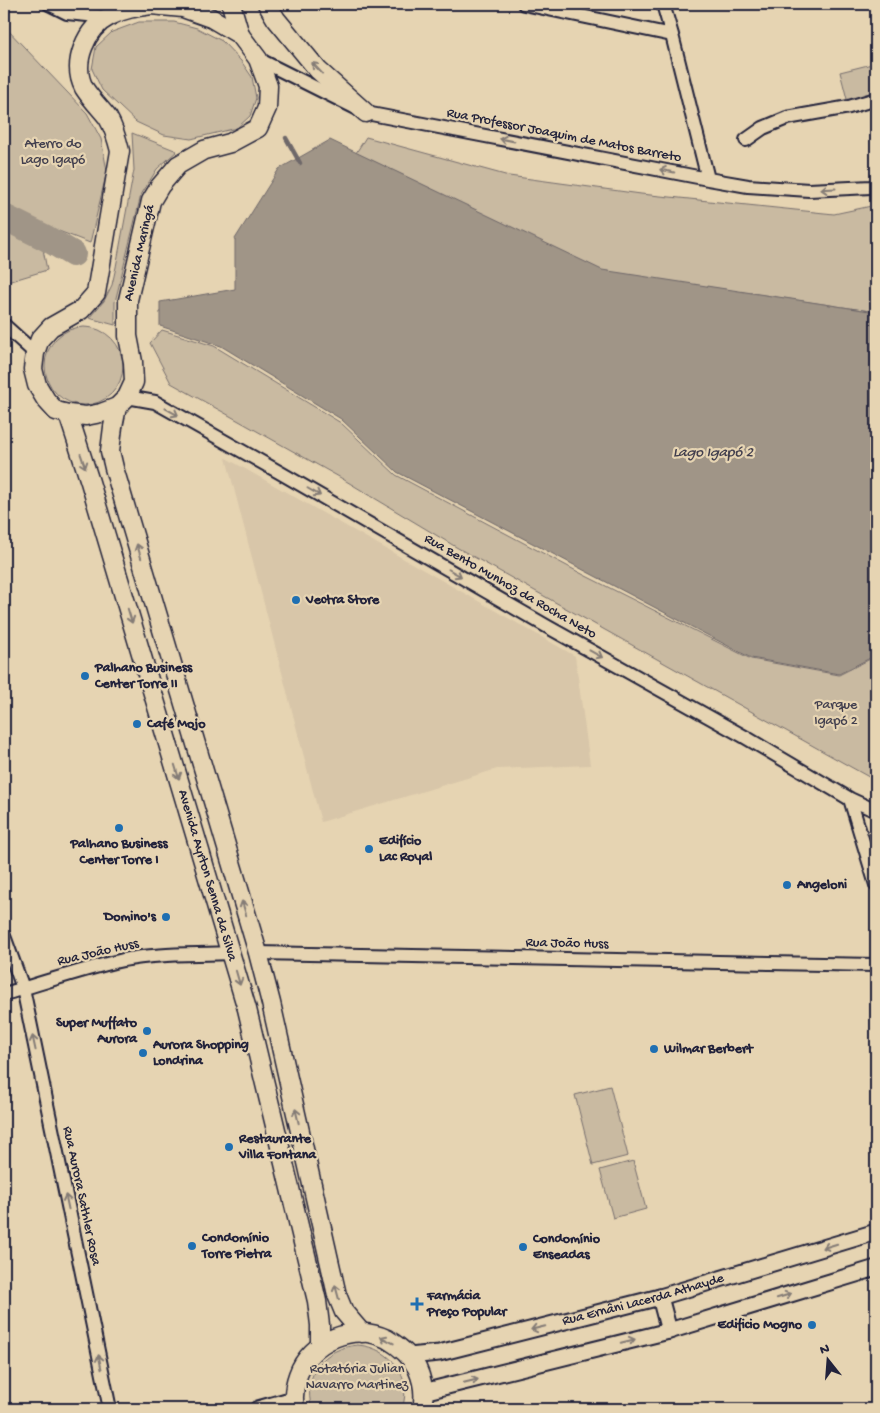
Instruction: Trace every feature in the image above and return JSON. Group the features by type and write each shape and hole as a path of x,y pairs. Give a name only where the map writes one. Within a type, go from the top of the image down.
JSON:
{"main road":[{"name":"Avenida Maringá","path":"122,402 134,382 133,362 128,336 128,300 151,201 160,186 178,165 204,150 230,143 258,128 268,108 268,86 258,59 240,35 231,4"},
{"path":"267,4 276,19 318,70 366,113"},
{"name":"Avenida Maringá","path":"36,353 40,339 51,327 81,310 96,293 120,151 117,137 109,120 84,87 79,72 79,56 90,34 108,17 129,6 151,5 183,8 211,18 240,35"},
{"path":"36,353 34,369 38,385 46,400 56,411 86,416 101,413 122,402"},
{"name":"Avenida Ayrton Senna da Silva","path":"122,402 113,427 110,451 114,468 258,953 337,1295 344,1312 362,1333"},
{"name":"Avenida Ayrton Senna da Silva","path":"68,414 247,1009 317,1301 320,1345"},
{"path":"294,1404 296,1381 303,1364 311,1353 320,1345 340,1336 362,1333 383,1337 401,1348 409,1356 419,1373 423,1401"}],"street":[{"path":"49,4 67,14 108,17"},
{"path":"524,4 672,35"},
{"path":"663,4 708,179"},
{"name":"Rua Professor Joaquim de Matos Barreto","path":"258,59 366,113 748,186 809,190 871,187 876,185"},
{"path":"746,140 763,128 787,118 849,107 876,99"},
{"path":"4,325 36,353"},
{"name":"Rua Bento Munhoz da Rocha Neto","path":"122,402 154,402 557,632 746,737 850,799 876,811"},
{"path":"850,799 876,885"},
{"name":"Rua Aurora Sathler Rosa","path":"4,936 23,988 110,1409"},
{"name":"Rua João Huss","path":"258,953 876,965"},
{"name":"Rua João Huss","path":"4,994 124,960 158,956 231,954"},
{"name":"Rua Ernâni Lacerda Athayde","path":"409,1356 439,1353 660,1297 876,1232"},
{"path":"423,1401 669,1331 876,1268"},
{"path":"660,1297 669,1331"},
{"path":"258,1409 294,1404"}],"shaded area":[{"path":"226,458 575,656 590,765 497,769 321,822"}],"green space":[{"path":"139,22 174,22 197,28 222,41 241,61 252,77 256,98 250,116 237,128 191,139 164,135 136,122 102,90 92,69 96,47 112,32"},
{"name":"Aterro do Lago Igapó","path":"4,26 87,113 101,139 107,171 90,243 38,223 47,270 4,283"},
{"path":"876,63 876,95 848,103 840,72"},
{"path":"132,133 177,151 157,169 141,195 115,302 115,325 89,318 104,301 112,285 134,170"},
{"path":"366,137 509,176 641,194 834,214 876,205 876,312 602,271 356,153"},
{"path":"84,327 99,330 111,339 120,351 123,366 120,381 111,393 99,402 84,405 69,402 57,393 48,381 45,366 48,351 57,339 69,330"},
{"name":"Parque Igapó 2","path":"162,330 214,346 341,423 396,475 584,575 751,659 839,675 876,656 876,781 456,547 341,478 171,383 150,343"},
{"path":"610,1086 628,1156 593,1165 575,1095"},
{"path":"633,1161 646,1209 613,1218 600,1170"},
{"name":"Rotatória Julian Navarro Martinez","path":"358,1345 370,1347 380,1352 396,1366 402,1375 404,1386 405,1397 402,1409 312,1409 310,1385 318,1365 335,1351"}],"water":[{"name":"Lago Igapó 2","path":"330,140 602,270 876,312 876,655 839,674 751,658 397,472 341,419 221,346 160,326 160,302 235,289 235,239 279,169"}],"waterway":[{"path":"286,138 300,163"},
{"path":"4,217 73,254"}],"place":[{"name":"Vectra Store","path":"296,600"},
{"name":"Palhano Business Center Torre II","path":"85,676"},
{"name":"Café Mojo","path":"137,724"},
{"name":"Palhano Business Center Torre I","path":"119,828"},
{"name":"Edifício Lac Royal","path":"369,849"},
{"name":"Angeloni","path":"787,885"},
{"name":"Domino's","path":"166,917"},
{"name":"Super Muffato Aurora","path":"147,1031"},
{"name":"Wilmar Berbert","path":"654,1049"},
{"name":"Aurora Shopping Londrina","path":"143,1053"},
{"name":"Restaurante Villa Fontana","path":"229,1147"},
{"name":"Condomínio Torre Pietra","path":"192,1246"},
{"name":"Condomínio Enseadas","path":"523,1247"},
{"name":"Farmácia Preço Popular","path":"417,1304"},
{"name":"Edificio Mogno","path":"812,1325"}]}
